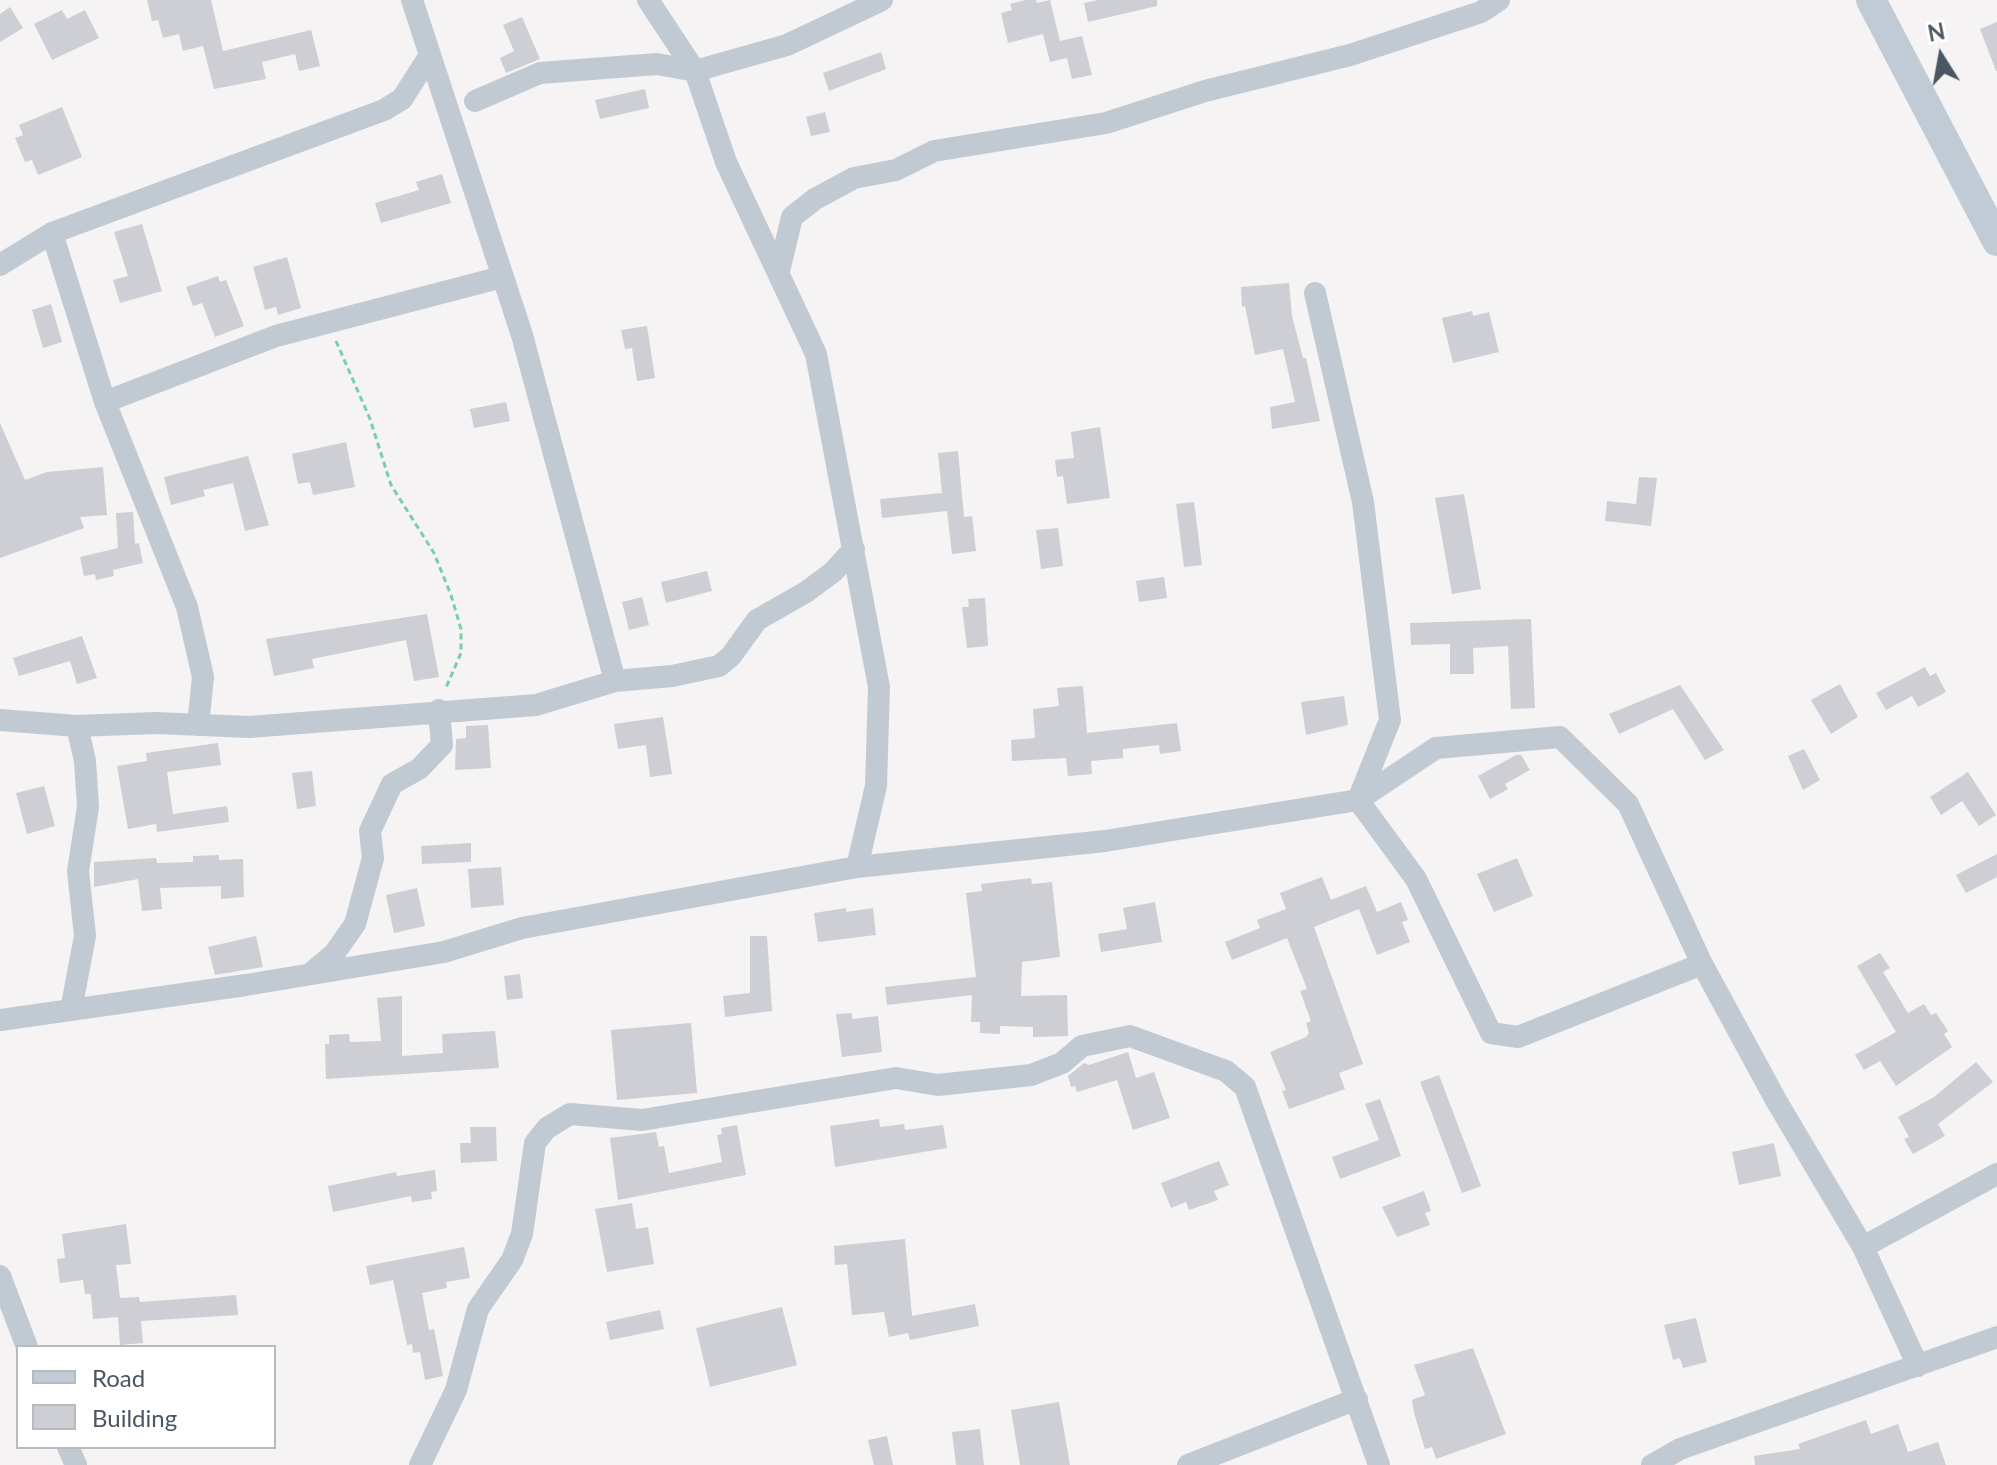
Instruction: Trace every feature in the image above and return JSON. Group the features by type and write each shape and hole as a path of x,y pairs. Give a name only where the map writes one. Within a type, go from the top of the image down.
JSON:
{"street":[{"path":"412,0 522,335 615,681"},
{"path":"648,0 695,71 726,162 816,354 879,687 876,786 857,867"},
{"path":"475,101 540,73 657,64 695,71 787,45 882,0"},
{"path":"779,271 792,217 815,199 854,178 896,170 934,151 1106,123 1205,91 1350,55 1481,12 1499,0"},
{"path":"1871,0 1997,241"},
{"path":"0,265 52,233 384,110 402,99 430,55"},
{"path":"52,233 105,402 187,607 203,677 198,725"},
{"path":"105,402 276,336 502,277"},
{"path":"1315,293 1363,502 1390,720 1358,800"},
{"path":"0,720 77,726 249,727 439,710 536,705 615,681 672,676 719,666 731,656 757,620 806,592 833,572 854,549"},
{"path":"309,975 334,954 355,924 373,858 370,831 392,784 419,769 442,745 439,710"},
{"path":"71,1010 85,936 78,871 88,807 85,761 77,726"},
{"path":"0,1020 444,952 522,928 857,867 1105,841 1358,800 1436,748 1560,737 1628,804 1702,964 1777,1102 1863,1247 1918,1366"},
{"path":"1358,800 1416,879 1491,1033 1518,1037 1702,964"},
{"path":"420,1465 456,1390 478,1309 512,1260 522,1234 535,1143 547,1128 570,1114 642,1120 896,1078 938,1085 1031,1075 1062,1063 1082,1046 1130,1036 1226,1071 1245,1087 1379,1465"},
{"path":"1863,1247 1997,1174"},
{"path":"0,1276 26,1345"},
{"path":"1652,1465 1680,1449 1997,1337"},
{"path":"1188,1465 1357,1399"}],"path":[{"path":"329,322 370,419 391,485 434,553 461,629 461,653 439,710"}],"building":[{"path":"147,0 211,0 223,51 311,30 320,66 299,71 295,54 262,62 266,79 214,89 203,46 183,51 179,34 163,38 158,20 152,21"},
{"path":"1036,0 1037,3 1050,0 1060,41 1082,36 1092,75 1072,79 1067,58 1050,62 1043,34 1008,43 1001,13 1012,10 1010,4"},
{"path":"1098,0 1157,0 1157,6 1088,22 1084,3"},
{"path":"10,7 23,28 0,42 0,14"},
{"path":"62,10 67,19 85,10 99,38 52,60 34,24"},
{"path":"522,17 540,59 506,73 500,58 514,51 503,25"},
{"path":"1997,22 1997,71 1996,71 1980,29"},
{"path":"881,52 886,69 829,91 823,73"},
{"path":"645,89 649,108 600,119 595,100"},
{"path":"62,107 82,157 38,175 32,160 25,162 15,138 23,135 19,125"},
{"path":"825,112 830,132 811,136 806,117"},
{"path":"442,174 451,203 381,223 375,203 419,190 416,182"},
{"path":"142,224 162,291 120,303 113,280 128,276 114,232"},
{"path":"287,257 301,308 278,315 276,307 265,310 253,267"},
{"path":"218,276 220,282 226,280 244,326 215,337 202,303 193,306 186,287"},
{"path":"1289,283 1292,316 1303,358 1306,358 1320,421 1272,429 1270,407 1295,402 1283,349 1255,355 1245,306 1242,307 1241,287"},
{"path":"51,304 62,342 43,348 32,310"},
{"path":"1472,311 1473,316 1489,312 1499,352 1453,363 1442,318"},
{"path":"647,326 655,378 637,381 632,348 625,349 621,330"},
{"path":"506,402 510,421 474,428 470,409"},
{"path":"0,423 25,480 47,472 103,467 107,515 80,517 84,528 0,558"},
{"path":"1100,427 1110,498 1067,504 1063,476 1057,477 1055,460 1074,458 1071,432"},
{"path":"346,442 355,487 313,495 310,482 298,484 292,454"},
{"path":"958,451 964,517 972,516 976,551 952,554 947,511 882,518 880,499 942,493 938,453"},
{"path":"248,456 269,525 245,531 233,483 203,490 205,496 171,505 164,477"},
{"path":"1639,477 1657,478 1651,526 1605,521 1607,501 1636,504"},
{"path":"1464,494 1481,589 1452,594 1435,498"},
{"path":"1194,502 1202,565 1184,567 1176,504"},
{"path":"133,512 135,544 139,543 143,563 113,570 114,576 96,580 95,574 84,576 80,557 118,548 116,513"},
{"path":"1058,528 1063,566 1041,569 1036,530"},
{"path":"707,571 712,591 666,603 661,582"},
{"path":"1164,577 1167,598 1139,602 1136,581"},
{"path":"642,597 649,625 629,630 622,602"},
{"path":"985,598 988,646 967,648 962,607 969,607 968,599"},
{"path":"427,614 439,677 414,681 406,640 312,659 314,668 274,676 266,639"},
{"path":"1531,619 1535,708 1511,709 1508,646 1473,648 1474,674 1450,674 1450,644 1411,645 1410,623"},
{"path":"82,636 97,678 77,684 70,661 19,676 13,658"},
{"path":"1925,667 1930,676 1936,673 1946,692 1918,707 1912,696 1886,710 1876,693"},
{"path":"1840,684 1858,717 1831,734 1811,700"},
{"path":"1680,685 1724,750 1705,760 1673,709 1619,734 1609,714"},
{"path":"1083,686 1087,733 1177,723 1181,751 1160,754 1159,745 1123,749 1123,758 1091,761 1092,774 1068,776 1066,758 1012,761 1011,740 1035,738 1033,709 1059,706 1057,688"},
{"path":"1344,696 1348,725 1306,735 1301,702"},
{"path":"663,717 672,774 650,777 646,745 618,749 614,724"},
{"path":"488,725 491,768 455,770 456,739 466,738 466,726"},
{"path":"218,743 221,765 167,772 173,814 227,806 229,822 157,832 156,824 128,829 117,766 147,761 146,753"},
{"path":"1804,749 1820,780 1803,790 1788,756"},
{"path":"1521,755 1530,770 1505,784 1508,789 1490,799 1478,776"},
{"path":"312,771 316,806 297,809 292,773"},
{"path":"1968,772 1996,815 1979,826 1962,801 1941,815 1930,797"},
{"path":"44,786 55,826 27,834 16,793"},
{"path":"471,843 471,862 422,864 421,846"},
{"path":"1997,854 1997,877 1966,893 1956,875"},
{"path":"219,855 219,860 243,859 244,897 221,899 221,886 160,888 162,909 142,911 138,879 94,887 94,862 156,858 157,863 193,862 193,856"},
{"path":"1517,858 1533,896 1494,912 1477,874"},
{"path":"501,867 504,905 471,908 468,869"},
{"path":"1322,877 1331,900 1366,886 1377,912 1401,902 1408,920 1402,922 1410,942 1377,955 1359,909 1314,927 1363,1064 1339,1073 1345,1089 1289,1109 1282,1091 1286,1090 1270,1052 1309,1033 1306,1023 1311,1021 1300,991 1307,989 1287,938 1232,960 1225,942 1260,928 1257,920 1286,909 1280,893"},
{"path":"1031,878 1032,884 1052,882 1060,957 1022,962 1021,996 1067,995 1068,1036 1033,1037 1033,1027 1000,1026 1000,1034 980,1033 980,1022 971,1022 972,995 887,1005 885,987 976,977 966,893 982,891 981,884"},
{"path":"417,888 425,926 394,933 386,895"},
{"path":"1155,902 1162,942 1101,952 1098,934 1127,929 1123,908"},
{"path":"846,908 846,912 873,908 876,935 818,942 814,913"},
{"path":"256,936 263,967 215,975 208,947"},
{"path":"750,936 767,936 772,1011 725,1017 723,996 750,993"},
{"path":"1880,953 1890,968 1883,972 1908,1013 1924,1004 1931,1015 1936,1013 1948,1031 1944,1034 1952,1047 1896,1086 1880,1061 1864,1070 1855,1055 1896,1032 1857,966"},
{"path":"520,974 523,998 507,1000 504,976"},
{"path":"402,996 402,1056 443,1053 442,1034 495,1031 499,1068 326,1079 325,1044 329,1044 329,1035 349,1034 350,1042 381,1041 377,998"},
{"path":"852,1013 852,1019 878,1016 882,1052 842,1057 836,1014"},
{"path":"691,1023 697,1093 617,1100 611,1030"},
{"path":"1128,1052 1136,1078 1154,1072 1170,1118 1133,1130 1117,1080 1077,1092 1075,1086 1071,1087 1068,1076 1084,1063 1089,1065"},
{"path":"1976,1062 1993,1082 1938,1124 1945,1136 1913,1154 1904,1139 1909,1137 1898,1117 1934,1097"},
{"path":"1439,1075 1481,1186 1462,1193 1420,1082"},
{"path":"1380,1099 1401,1156 1340,1179 1332,1157 1379,1140 1365,1104"},
{"path":"879,1119 880,1127 904,1124 905,1130 943,1125 947,1148 835,1167 830,1126"},
{"path":"737,1125 746,1175 618,1200 610,1138 656,1132 659,1147 664,1146 669,1173 722,1162 717,1135 722,1134 721,1128"},
{"path":"470,1127 496,1127 497,1161 461,1163 460,1143 471,1143"},
{"path":"1774,1143 1781,1176 1739,1185 1732,1152"},
{"path":"1219,1161 1229,1185 1214,1191 1218,1200 1189,1210 1186,1202 1171,1208 1161,1183"},
{"path":"435,1170 437,1191 431,1192 432,1199 412,1202 411,1196 333,1212 328,1186 396,1172 397,1176"},
{"path":"1424,1191 1431,1211 1425,1213 1430,1225 1397,1237 1382,1207"},
{"path":"632,1203 636,1229 648,1227 654,1264 607,1272 595,1209"},
{"path":"126,1224 131,1264 116,1265 120,1298 139,1297 140,1302 236,1295 238,1315 141,1321 143,1343 120,1345 118,1317 93,1319 91,1294 85,1294 83,1280 60,1283 57,1259 65,1258 62,1234"},
{"path":"905,1239 912,1316 975,1304 979,1326 910,1340 908,1333 889,1337 884,1312 852,1315 847,1264 835,1265 834,1246"},
{"path":"464,1247 470,1278 446,1282 447,1288 422,1293 429,1330 434,1329 443,1376 425,1380 420,1352 413,1353 412,1344 407,1345 393,1280 370,1285 366,1266"},
{"path":"782,1307 797,1365 710,1387 696,1328"},
{"path":"660,1310 664,1329 610,1340 606,1322"},
{"path":"1696,1318 1707,1362 1683,1368 1680,1358 1673,1360 1664,1325"},
{"path":"1473,1348 1506,1434 1436,1459 1432,1447 1425,1449 1414,1413 1412,1400 1425,1395 1414,1365"},
{"path":"1059,1402 1070,1465 1020,1465 1011,1410"},
{"path":"1866,1420 1871,1434 1898,1424 1908,1452 1938,1442 1946,1465 1755,1465 1754,1456 1800,1449 1798,1444"},
{"path":"980,1429 984,1465 956,1465 952,1432"},
{"path":"887,1436 893,1465 874,1465 868,1440"}]}
